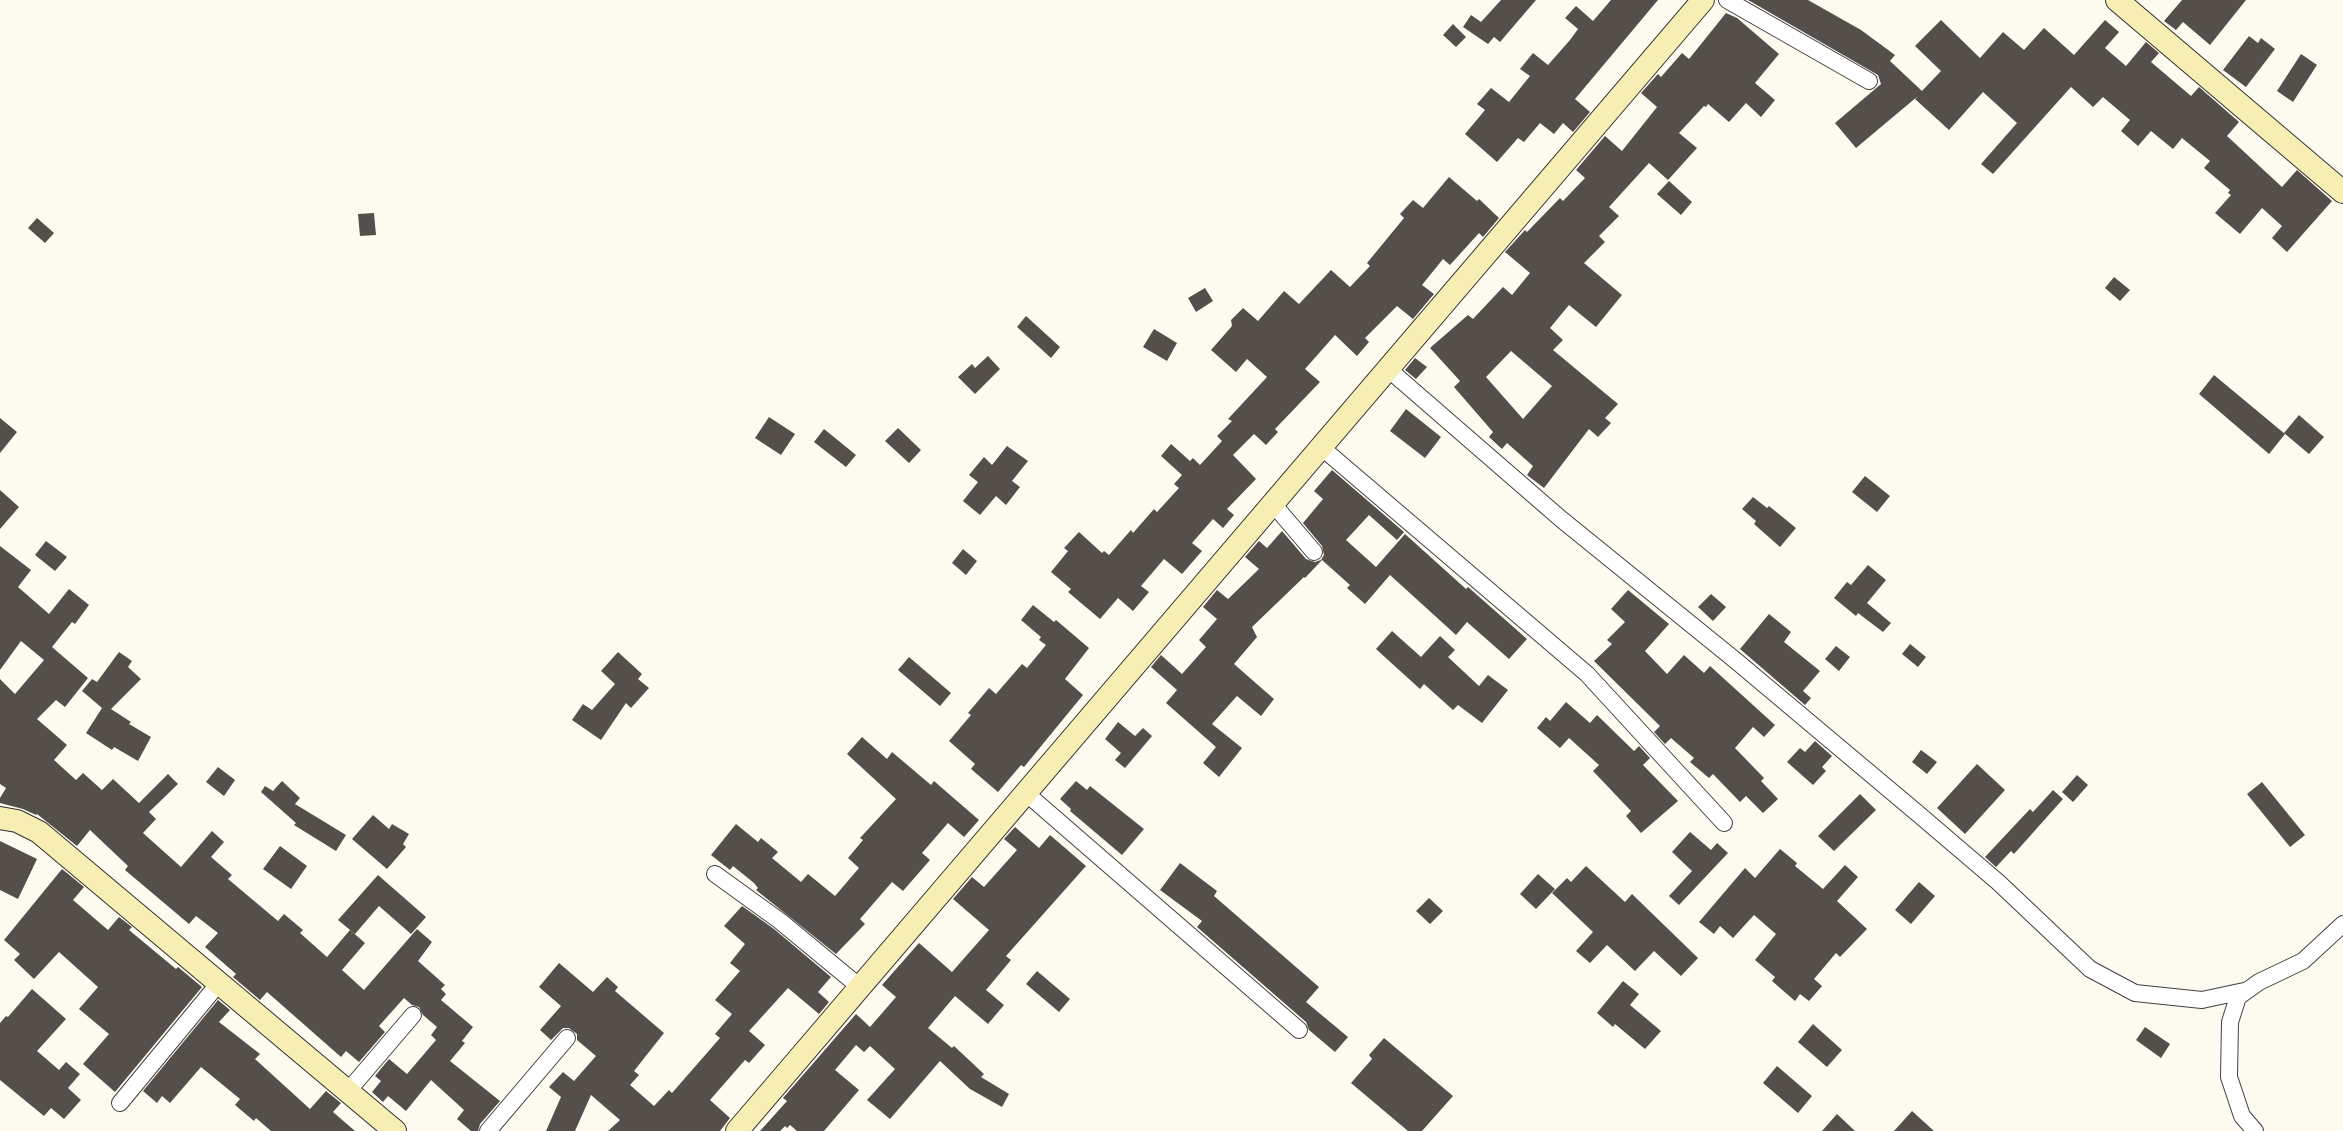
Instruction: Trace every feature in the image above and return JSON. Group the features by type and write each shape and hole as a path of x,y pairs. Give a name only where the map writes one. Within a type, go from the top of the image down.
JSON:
{"main road":[{"path":"737,1131 1703,0"},
{"path":"2116,0 2343,192"},
{"path":"1,815 39,832 395,1131"}],"street":[{"path":"1727,0 1869,81"},
{"path":"1387,368 1561,519 1735,660 1961,851 2091,969 2135,993 2202,1000 2244,991 2303,961 2343,924"},
{"path":"1321,447 1587,674 1724,823"},
{"path":"1274,505 1314,552"},
{"path":"1027,794 1299,1030"},
{"path":"716,874 780,921 861,988"},
{"path":"120,1103 219,983"},
{"path":"2244,991 2238,997 2230,1022 2229,1077 2242,1116 2255,1131"},
{"path":"348,1091 413,1015"},
{"path":"488,1131 567,1038"}],"building":[{"path":"1501,0 1536,0 1500,42 1494,37 1488,44 1463,27 1471,15 1481,22"},
{"path":"1611,0 1658,0 1575,99 1590,112 1573,132 1563,123 1554,134 1540,123 1524,142 1518,138 1497,162 1465,134 1485,110 1477,104 1491,88 1509,102 1530,76 1520,69 1533,53 1548,65 1570,40 1578,29 1565,18 1576,6 1593,21"},
{"path":"1748,0 1808,0 1861,30 1895,55 1890,61 1922,91 1941,71 1915,46 1941,20 1980,58 2003,32 2024,50 2044,28 2074,55 2105,20 2119,32 2105,48 2126,66 2146,42 2159,53 2151,62 2191,96 2199,87 2239,122 2227,136 2282,187 2297,170 2332,201 2287,252 2272,238 2282,226 2262,208 2240,234 2215,213 2231,195 2228,193 2230,190 2204,168 2210,161 2182,138 2173,149 2151,131 2138,146 2121,131 2130,120 2103,97 2093,107 2071,87 1993,174 1981,164 2017,123 1983,92 1949,130 1915,99 1918,96 1856,148 1835,123 1881,84 1878,75"},
{"path":"2182,0 2246,0 2210,45 2183,22 2176,30 2164,21"},
{"path":"1726,13 1737,18 1779,54 1755,83 1775,100 1761,117 1746,103 1729,122 1708,104 1704,106 1679,133 1697,148 1668,180 1649,163 1609,207 1619,216 1599,236 1605,242 1584,263 1622,295 1596,327 1569,305 1550,328 1563,340 1553,350 1618,404 1605,418 1611,423 1598,437 1589,429 1544,488 1527,475 1533,466 1507,443 1502,449 1489,437 1493,432 1454,387 1460,381 1430,348 1468,315 1473,319 1503,287 1512,295 1530,273 1505,252 1525,230 1527,232 1560,198 1563,201 1585,178 1576,170 1605,136 1622,151 1657,107 1641,93 1658,74 1661,77 1682,53 1689,59","holes":["1511,351 1552,386 1523,419 1486,377"]},
{"path":"1453,24 1466,37 1456,47 1443,35"},
{"path":"2249,36 2258,43 2261,38 2275,49 2246,87 2223,70"},
{"path":"2301,54 2317,65 2293,102 2277,91"},
{"path":"1449,177 1477,201 1479,199 1499,218 1483,237 1479,233 1450,265 1443,259 1422,285 1434,294 1413,319 1397,306 1365,338 1369,342 1357,356 1335,335 1305,369 1320,382 1275,429 1278,432 1266,445 1254,434 1233,455 1256,479 1227,509 1234,515 1223,528 1213,519 1192,543 1202,551 1182,574 1164,559 1141,586 1149,592 1133,611 1118,598 1100,619 1068,592 1071,589 1051,572 1068,551 1064,548 1079,532 1102,553 1104,551 1109,555 1131,530 1133,533 1154,509 1157,512 1179,488 1174,484 1182,475 1161,456 1171,444 1190,461 1193,458 1200,465 1222,441 1217,436 1232,421 1228,419 1267,377 1247,359 1236,372 1211,350 1232,326 1231,320 1243,308 1258,321 1284,291 1299,304 1331,270 1350,287 1370,266 1367,263 1404,218 1400,214 1413,200 1423,208"},
{"path":"1669,181 1692,202 1681,215 1657,194"},
{"path":"374,213 376,235 360,236 358,214"},
{"path":"37,218 54,233 45,243 28,228"},
{"path":"2114,277 2130,290 2120,301 2105,288"},
{"path":"1205,288 1213,301 1196,312 1188,298"},
{"path":"1026,316 1060,347 1051,358 1017,327"},
{"path":"1154,329 1177,343 1167,361 1143,347"},
{"path":"988,356 1000,369 975,394 958,377 972,364 975,368"},
{"path":"1415,358 1427,367 1416,379 1405,370"},
{"path":"2214,375 2285,434 2269,454 2199,394"},
{"path":"1406,409 1441,437 1425,458 1390,431"},
{"path":"2299,415 2324,437 2309,454 2284,433"},
{"path":"769,417 795,434 781,455 755,438"},
{"path":"0,418 17,432 0,453"},
{"path":"898,428 921,450 909,463 885,441"},
{"path":"824,429 856,455 846,467 814,442"},
{"path":"1007,446 1028,461 1012,481 1020,487 1006,505 996,496 980,515 963,501 978,482 969,475 984,457 992,465"},
{"path":"1332,470 1404,532 1397,540 1369,515 1346,540 1376,567 1405,534 1466,589 1468,587 1527,639 1509,659 1467,622 1456,635 1390,575 1365,604 1347,588 1350,585 1322,560 1252,627 1257,637 1234,664 1274,699 1261,716 1237,696 1212,724 1242,748 1219,777 1203,763 1216,747 1166,703 1177,690 1151,667 1161,655 1182,674 1206,647 1199,640 1217,619 1203,607 1217,590 1228,599 1259,569 1245,557 1259,541 1267,548 1282,531 1306,559 1315,562 1321,560 1324,555 1322,546 1303,523 1323,499 1314,491"},
{"path":"1865,476 1890,496 1877,512 1852,492"},
{"path":"0,490 19,507 0,529"},
{"path":"1753,497 1767,508 1769,506 1796,528 1780,547 1754,524 1756,521 1742,509"},
{"path":"46,541 67,557 55,571 35,555"},
{"path":"0,546 31,570 18,587 49,614 69,589 89,605 75,624 72,622 52,647 88,678 65,707 56,700 37,719 67,745 54,760 76,780 83,773 102,790 113,779 139,803 168,774 178,784 149,812 156,819 143,833 181,867 212,831 224,842 211,857 232,875 228,879 278,921 284,914 303,930 300,933 327,957 350,930 365,943 342,970 364,990 417,929 432,942 418,961 445,985 441,989 446,994 441,1000 473,1027 462,1041 465,1043 450,1061 500,1101 480,1124 478,1131 471,1131 457,1119 464,1110 431,1080 406,1111 388,1096 383,1102 372,1092 381,1081 375,1076 389,1059 407,1074 436,1040 431,1035 437,1027 423,1015 419,1007 412,1005 404,998 379,1026 385,1032 359,1062 346,1051 341,1057 267,992 260,1000 233,977 236,974 205,947 218,933 196,916 189,924 125,870 128,866 90,830 77,846 37,814 0,803 0,798 6,788 0,784 0,679 15,694 44,660 21,641 0,670"},
{"path":"963,549 977,561 966,575 952,563"},
{"path":"1868,565 1886,580 1867,603 1891,623 1883,632 1858,613 1856,616 1834,598 1847,582 1851,585"},
{"path":"1628,590 1669,624 1645,651 1667,674 1684,655 1704,673 1710,666 1775,725 1764,737 1753,727 1735,748 1764,778 1761,781 1778,799 1763,813 1746,796 1740,802 1713,774 1709,778 1690,762 1694,758 1671,738 1665,744 1654,732 1660,726 1594,661 1612,644 1607,640 1625,622 1611,609"},
{"path":"1711,594 1726,607 1713,621 1698,607"},
{"path":"1033,605 1054,622 1056,620 1089,648 1065,679 1083,695 1024,767 1021,765 998,792 971,769 975,764 949,741 971,715 968,713 989,688 996,694 1022,664 1027,668 1046,645 1039,640 1041,637 1021,620"},
{"path":"1769,614 1791,632 1784,642 1820,671 1803,691 1811,698 1805,705 1740,649"},
{"path":"1392,631 1421,657 1440,636 1455,650 1448,657 1479,686 1488,675 1508,690 1482,723 1458,705 1453,710 1424,684 1420,689 1376,649"},
{"path":"1910,644 1926,657 1918,667 1902,654"},
{"path":"1836,646 1850,657 1839,671 1825,659"},
{"path":"119,652 132,661 128,667 141,679 111,709 131,722 129,724 151,737 138,761 114,747 112,750 86,733 102,708 82,691 92,679 97,682"},
{"path":"618,652 642,674 638,679 649,688 631,708 626,703 601,740 572,720 583,704 592,710 615,684 601,671"},
{"path":"909,657 951,693 940,706 898,670"},
{"path":"1566,702 1590,723 1597,715 1634,751 1639,746 1650,758 1643,765 1678,801 1641,833 1626,816 1631,811 1593,771 1599,765 1569,738 1560,748 1537,728 1546,717 1550,721"},
{"path":"1118,722 1135,736 1143,728 1152,736 1125,768 1115,760 1121,753 1105,739"},
{"path":"862,737 887,759 892,752 931,785 934,781 979,820 964,837 948,823 922,853 930,860 903,891 892,882 860,919 865,924 836,954 756,890 758,888 754,883 733,866 730,870 711,855 736,824 758,842 761,838 778,852 772,858 801,882 808,874 835,896 859,868 848,858 863,840 860,838 896,799 847,754"},
{"path":"1815,741 1832,756 1822,767 1826,771 1813,785 1787,762 1800,748 1805,752"},
{"path":"1921,750 1937,762 1927,774 1912,762"},
{"path":"1977,764 2005,790 1965,834 1937,808"},
{"path":"218,767 235,780 224,796 206,782"},
{"path":"2077,775 2088,785 2073,802 2062,792"},
{"path":"282,781 300,798 295,804 346,835 336,851 294,825 296,823 261,792 265,786 273,791"},
{"path":"1076,781 1087,790 1090,786 1144,829 1122,855 1070,811 1071,809 1060,799"},
{"path":"2262,782 2305,835 2290,847 2247,794"},
{"path":"2053,790 2063,799 2014,854 2011,851 1996,867 1985,857 2030,809 2033,812"},
{"path":"1860,794 1876,810 1834,851 1818,836"},
{"path":"373,815 389,829 392,824 409,834 403,844 406,847 387,869 352,839"},
{"path":"1015,827 1039,848 1050,835 1086,866 1006,956 1011,960 986,990 1004,1005 988,1024 955,996 928,1028 952,1048 954,1046 984,1074 981,1077 1009,1094 1002,1107 970,1089 940,1061 890,1119 867,1100 895,1069 870,1046 864,1052 856,1045 835,1070 859,1090 824,1131 797,1131 790,1125 780,1131 760,1131 787,1101 783,1098 856,1014 870,1027 896,997 882,985 919,943 952,972 989,930 953,899 972,877 984,887 1017,850 1004,839"},
{"path":"1690,832 1711,850 1717,843 1728,853 1679,905 1669,896 1692,871 1672,852"},
{"path":"0,841 37,859 18,899 0,890"},
{"path":"280,846 307,866 291,889 263,869"},
{"path":"1780,849 1797,863 1795,866 1823,889 1845,865 1858,877 1837,901 1867,929 1840,957 1836,953 1814,979 1822,986 1809,1001 1800,994 1795,1001 1772,981 1775,977 1755,960 1776,934 1754,915 1733,938 1720,926 1714,934 1699,922 1745,868 1755,878"},
{"path":"1180,863 1217,891 1214,896 1319,987 1306,1002 1348,1037 1335,1052 1309,1030 1306,1022 1197,927 1202,921 1160,890"},
{"path":"1586,866 1625,902 1632,894 1698,958 1681,976 1654,951 1635,971 1607,945 1590,963 1576,951 1593,932 1552,893 1567,878 1571,882"},
{"path":"62,869 84,887 73,900 108,930 119,917 132,927 129,930 176,969 178,967 202,987 115,1092 83,1064 109,1034 79,1009 98,987 59,952 34,979 14,960 20,954 4,940"},
{"path":"1538,874 1555,889 1536,909 1520,894"},
{"path":"378,875 426,917 411,934 379,906 355,934 338,920"},
{"path":"1919,882 1935,896 1911,924 1895,910"},
{"path":"1429,898 1443,911 1430,924 1416,911"},
{"path":"742,906 774,929 831,977 818,992 829,1002 819,1014 788,988 749,1031 765,1045 749,1063 745,1060 710,1100 730,1118 720,1131 608,1131 620,1120 591,1095 575,1131 546,1131 561,1097 549,1087 563,1072 574,1081 596,1056 577,1040 577,1034 569,1028 563,1028 551,1040 540,1030 561,1006 539,987 559,963 593,992 607,977 618,987 615,991 664,1033 634,1071 639,1075 630,1085 654,1106 669,1090 672,1093 720,1038 715,1034 732,1014 715,1000 740,971 730,963 745,944 724,926"},
{"path":"1037,971 1070,999 1059,1012 1026,984"},
{"path":"1623,981 1639,994 1630,1005 1661,1031 1645,1049 1615,1024 1613,1027 1597,1013"},
{"path":"32,989 66,1019 37,1051 59,1070 66,1062 80,1074 68,1088 81,1100 64,1119 51,1108 44,1116 0,1080 0,1023"},
{"path":"218,1000 230,1010 219,1022 260,1054 255,1059 310,1109 326,1091 341,1103 333,1112 355,1131 271,1131 256,1118 254,1121 235,1105 240,1099 201,1067 170,1103 162,1096 157,1103 143,1091"},
{"path":"1813,1024 1842,1050 1827,1067 1798,1042"},
{"path":"2145,1027 2170,1044 2161,1058 2136,1040"},
{"path":"1384,1038 1453,1096 1422,1131 1408,1131 1351,1083 1372,1059 1369,1055"},
{"path":"1777,1066 1812,1096 1798,1113 1763,1083"},
{"path":"1912,1111 1934,1131 1894,1131"},
{"path":"1837,1114 1855,1131 1822,1131"}]}
